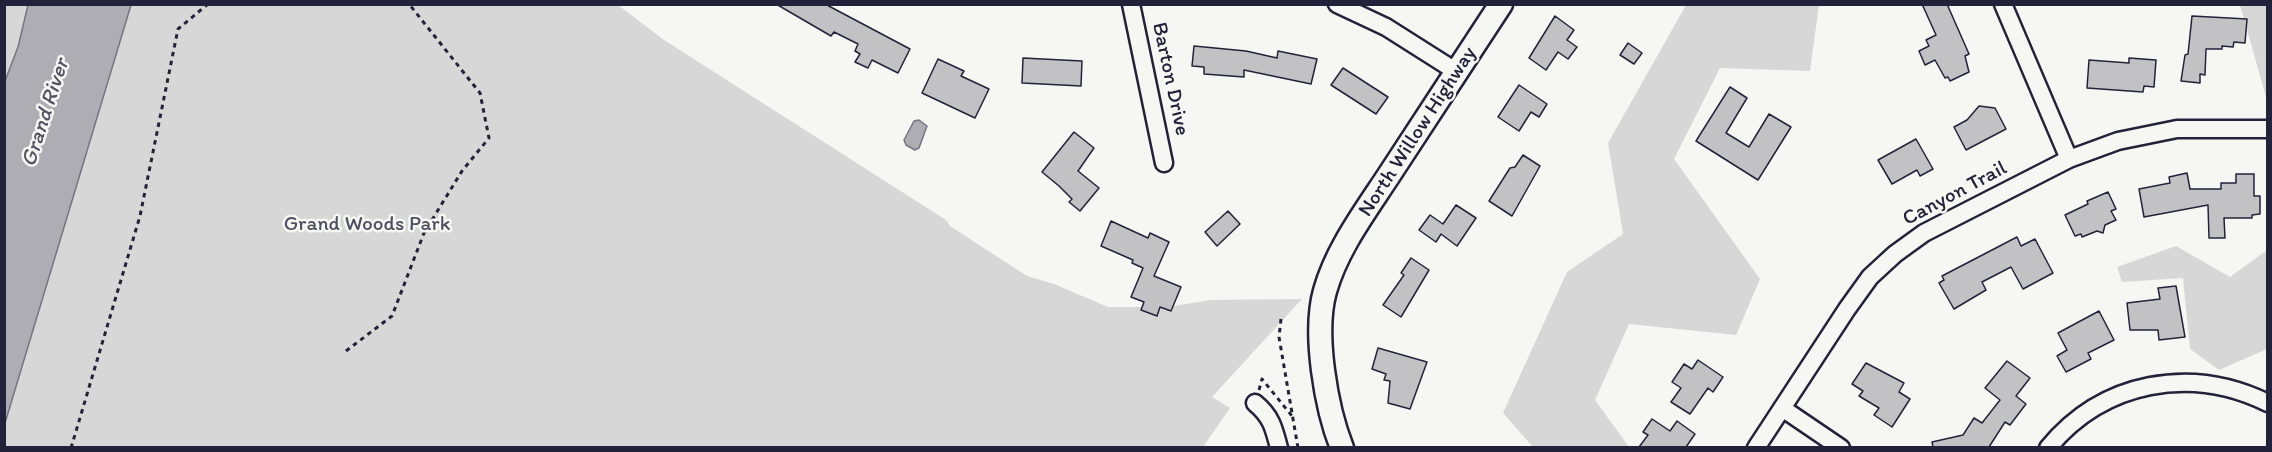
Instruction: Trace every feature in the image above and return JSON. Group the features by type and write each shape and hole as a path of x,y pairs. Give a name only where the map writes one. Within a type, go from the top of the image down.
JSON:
{"street":[{"name":"Barton Drive","path":"1131,4 1164,163"},
{"path":"1337,4 1386,27 1457,72"},
{"name":"North Willow Highway","path":"1342,447 1333,425 1323,373 1321,339 1324,293 1336,261 1359,222 1501,4"},
{"path":"2003,4 2069,159"},
{"name":"Canyon Trail","path":"1756,447 1870,278 1895,254 1924,233 2069,159 2118,141 2177,129 2268,129"},
{"path":"2048,447 2082,415 2101,402 2125,391 2154,384 2187,381 2217,385 2249,394 2268,404"},
{"path":"1255,403 1265,411 1273,424 1279,447"},
{"path":"1782,408 1841,447"}],"path":[{"path":"71,447 140,216 178,29 208,4"},
{"path":"346,351 392,316 424,233 462,171 489,138 480,93 409,4"},
{"path":"1281,319 1279,337 1298,447"}],"green space":[{"path":"5,5 28,5 18,47 5,81"},
{"name":"Grand Woods Park","path":"131,5 618,5 664,40 946,220 950,226 1027,276 1054,284 1108,307 1168,307 1210,300 1302,299 1212,397 1230,408 1203,447 5,448 5,423"},
{"path":"1686,5 1819,5 1810,71 1720,68 1674,159 1760,279 1736,335 1629,324 1595,400 1629,447 1533,447 1503,413 1567,272 1623,234 1608,143"},
{"path":"2240,5 2267,5 2267,98 2266,97"},
{"path":"2176,246 2230,277 2267,250 2267,349 2219,370 2190,349 2183,278 2122,282 2117,267"}],"water":[{"name":"Grand River","path":"28,5 131,5 5,423 5,81 18,47"},
{"path":"919,120 927,126 919,148 915,150 906,145 904,140 914,121"}],"building":[{"path":"776,4 825,4 910,49 898,73 872,60 868,68 855,62 860,54 855,51 858,44 834,32 831,36"},
{"path":"1922,4 1947,4 1969,54 1965,56 1969,72 1950,81 1948,77 1945,78 1935,60 1925,65 1919,51 1929,46 1926,40 1936,35"},
{"path":"1555,16 1574,30 1567,40 1577,47 1568,59 1558,52 1546,70 1529,58"},
{"path":"2192,16 2247,19 2245,43 2234,42 2233,47 2222,46 2222,49 2206,49 2205,75 2200,74 2200,83 2181,81 2185,55 2188,54"},
{"path":"1628,43 1642,53 1634,64 1620,55"},
{"path":"1194,46 1246,51 1277,58 1278,51 1317,59 1311,84 1244,70 1244,77 1204,74 1204,67 1192,66"},
{"path":"1023,58 1082,61 1081,86 1022,83"},
{"path":"2129,58 2156,60 2154,87 2144,86 2143,92 2087,88 2089,60 2129,63"},
{"path":"938,59 964,71 961,76 989,89 975,118 922,93"},
{"path":"1343,68 1388,97 1376,114 1331,85"},
{"path":"1519,85 1547,104 1539,117 1531,112 1519,131 1498,117"},
{"path":"1730,87 1747,98 1726,133 1749,147 1769,114 1791,127 1758,180 1696,141"},
{"path":"1979,106 1995,108 2006,129 1966,150 1954,127 1967,120"},
{"path":"1074,132 1094,148 1078,171 1099,188 1080,211 1069,202 1072,199 1042,172"},
{"path":"1916,139 1933,169 1920,176 1917,170 1892,184 1878,160"},
{"path":"1523,155 1540,166 1512,216 1489,201 1510,168 1515,167"},
{"path":"2187,173 2190,189 2221,189 2221,183 2236,183 2236,174 2254,174 2254,196 2260,196 2260,214 2252,215 2252,218 2224,218 2225,238 2209,238 2208,205 2144,217 2139,189 2170,183 2169,177"},
{"path":"2108,192 2116,209 2111,211 2116,220 2105,225 2103,233 2097,231 2082,237 2081,234 2075,236 2065,215 2088,204 2087,201"},
{"path":"1456,205 1476,218 1457,246 1441,234 1436,242 1419,230 1430,215 1443,224"},
{"path":"1228,211 1240,224 1217,246 1205,232"},
{"path":"1111,221 1148,238 1150,233 1169,242 1154,276 1181,287 1171,311 1160,307 1157,316 1141,310 1144,302 1131,297 1143,268 1132,263 1133,260 1101,246"},
{"path":"2017,237 2021,246 2035,239 2053,273 2023,289 2011,267 1982,282 1986,290 1954,309 1939,283 1944,280 1942,276"},
{"path":"1411,258 1429,270 1401,317 1383,305 1404,275 1401,273"},
{"path":"2176,286 2185,337 2159,340 2158,330 2130,330 2127,303 2160,299 2158,288"},
{"path":"2099,311 2114,340 2088,353 2091,359 2066,372 2057,356 2067,350 2058,333"},
{"path":"1378,348 1427,362 1410,409 1388,403 1390,381 1384,380 1386,374 1372,369"},
{"path":"1698,360 1723,377 1713,392 1708,388 1690,414 1671,402 1681,388 1672,382 1684,364 1692,369"},
{"path":"2007,361 2030,378 2016,396 2026,404 2010,425 2005,422 1989,447 1933,447 1932,442 1963,435 1974,418 1982,423 2000,400 1985,388"},
{"path":"1866,363 1904,383 1899,392 1910,399 1892,427 1874,415 1879,408 1859,396 1863,391 1852,384"},
{"path":"1652,419 1670,431 1677,421 1695,434 1686,447 1639,447 1648,435 1643,432"}]}
